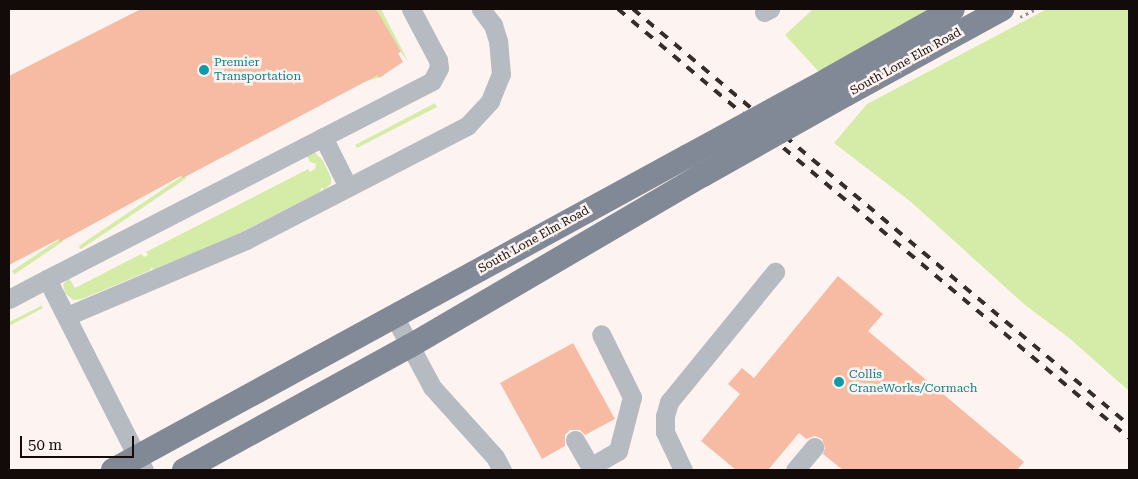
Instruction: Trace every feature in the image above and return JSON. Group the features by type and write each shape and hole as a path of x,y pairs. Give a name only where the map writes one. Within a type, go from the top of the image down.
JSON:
{"main road":[{"name":"South Lone Elm Road","path":"113,470 141,463 394,316 829,79 953,9"},
{"name":"South Lone Elm Road","path":"184,470 410,346 703,175 1002,9"}],"street":[{"path":"9,299 432,82 437,75 438,60 411,9"},
{"path":"67,316 246,240 454,134 481,114 497,87 501,58 493,26 481,9"},
{"path":"323,137 348,187"},
{"path":"683,470 666,432 665,416 669,402 775,272"},
{"path":"47,279 141,463"},
{"path":"394,316 432,387 495,457 502,470"},
{"path":"575,440 591,468 618,451 632,397 601,334"},
{"path":"795,470 814,447"}],"green space":[{"path":"376,9 381,9 409,63 390,37"},
{"path":"813,9 932,9 819,72 785,35"},
{"path":"1047,9 1129,9 1129,391 1068,337 1025,305 911,202 834,143 867,104"},
{"path":"383,73 384,76 182,141 181,139"},
{"path":"435,103 437,107 357,148 355,145"},
{"path":"315,153 322,159 331,177 331,184 324,190 322,187 320,192 232,237 153,270 152,267 149,271 82,299 73,300 65,293 63,284 69,278 75,288 141,254 144,257 148,255 146,252 308,169 310,172 315,169 316,164 310,162 307,155"},
{"path":"184,175 186,178 81,249 79,246"},
{"path":"61,238 63,241 14,274 12,271"},
{"path":"39,302 43,308 9,326 9,322 41,306"}],"building":[{"path":"141,9 376,9 401,52 398,53 403,62 379,78 378,75 183,178 181,176 60,242 59,239 9,265 9,76"},
{"name":"Collis CraneWorks/Cormach","path":"838,276 883,314 868,331 1024,462 1017,470 843,470 823,454 825,448 822,439 815,436 806,439 799,433 768,470 736,470 701,441 740,394 728,384 742,368 754,378"},
{"path":"573,343 615,419 585,435 580,430 570,430 565,435 565,446 542,459 500,383"}],"railway":[{"path":"618,9 1129,438"},
{"path":"633,9 1129,425"}],"place":[{"name":"Premier Transportation","path":"204,70"},
{"name":"Collis CraneWorks/Cormach","path":"839,382"}]}
